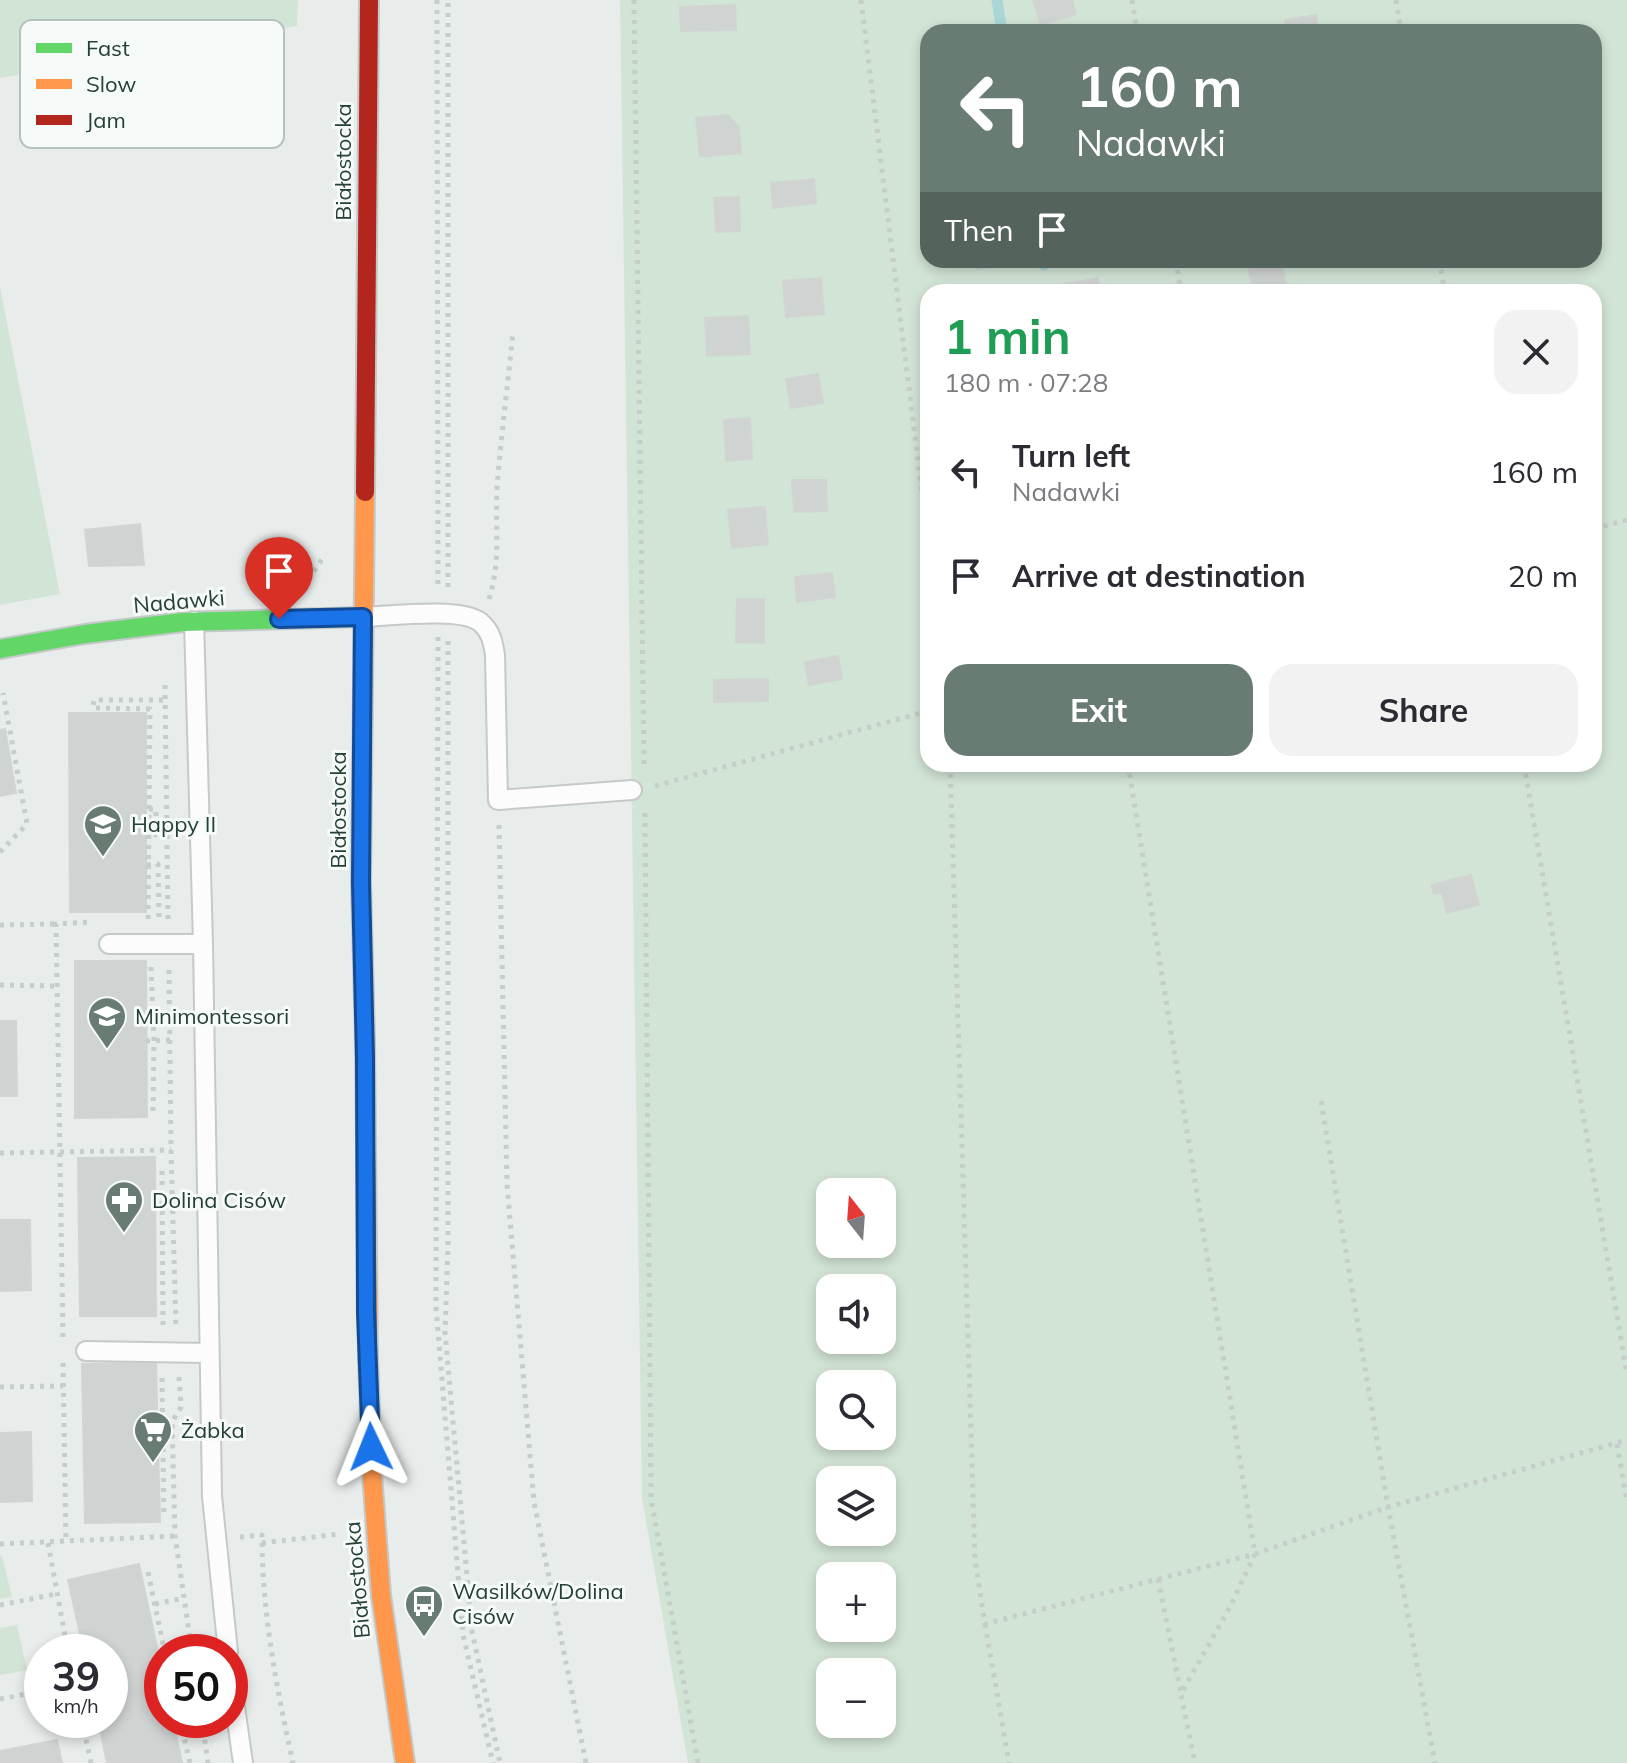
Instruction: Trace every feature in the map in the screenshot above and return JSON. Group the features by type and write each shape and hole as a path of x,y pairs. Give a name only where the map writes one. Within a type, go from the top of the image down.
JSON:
{"main road":[{"name":"Białostocka","path":"369,0 361,883 366,1313 372,1474 381,1595 405,1763"},
{"name":"Nadawki","path":"0,649 85,634 194,621 363,617"}],"lane":[{"path":"363,617 443,614 470,617 482,623 492,637 495,655 498,800 638,790"},
{"path":"194,621 212,1496 226,1634"},
{"path":"109,944 203,944"},
{"path":"86,1351 209,1353"},
{"path":"239,1738 243,1763"}],"path":[{"path":"437,0 448,1247 445,1333 472,1631 500,1763"},
{"path":"448,0 436,1307 463,1635 493,1763"},
{"path":"634,0 638,790 651,1498 698,1763"},
{"path":"861,0 920,477"},
{"path":"1132,0 1136,24"},
{"path":"1396,0 1400,24"},
{"path":"482,623 497,564 497,489 513,332"},
{"path":"1602,527 1627,520"},
{"path":"165,685 173,1244 181,1407 172,1422 175,1536 190,1634"},
{"path":"0,852 27,824 3,693"},
{"path":"148,919 150,709 93,708 94,700 165,700"},
{"path":"638,790 920,713"},
{"path":"950,772 975,1560 1009,1763"},
{"path":"1129,772 1255,1554 1230,1607 1181,1694"},
{"path":"1525,772 1627,1375"},
{"path":"498,800 507,1184 534,1502 586,1763"},
{"path":"149,809 156,809 156,835 167,835"},
{"path":"147,865 158,864 159,919"},
{"path":"133,920 168,919"},
{"path":"0,925 102,922"},
{"path":"56,924 63,1346"},
{"path":"151,966 153,1112"},
{"path":"0,985 57,986"},
{"path":"150,1041 170,1040"},
{"path":"1321,1101 1388,1507 1435,1763"},
{"path":"0,1153 171,1150"},
{"path":"162,1171 163,1329"},
{"path":"163,1244 173,1244"},
{"path":"63,1359 66,1542"},
{"path":"162,1378 164,1518"},
{"path":"0,1387 63,1386"},
{"path":"985,1624 1255,1554 1388,1507 1627,1440"},
{"path":"1617,1444 1627,1502"},
{"path":"161,1454 173,1454"},
{"path":"174,1494 212,1496"},
{"path":"262,1543 342,1534"},
{"path":"235,1537 262,1535 270,1651 293,1763"},
{"path":"0,1544 175,1536"},
{"path":"48,1543 64,1634"},
{"path":"148,1572 159,1634"},
{"path":"1158,1579 1195,1763"},
{"path":"0,1605 56,1594"},
{"path":"155,1604 184,1598"},
{"path":"0,1699 24,1694"},
{"path":"86,1738 91,1763"},
{"path":"182,1738 190,1763"},
{"path":"205,1738 208,1763"}],"green space":[{"path":"0,0 298,0 297,26 284,28 284,20 20,20 20,74 0,78"},
{"path":"620,0 1627,0 1627,1763 688,1763 642,1498"},
{"path":"0,287 60,594 0,605"},
{"path":"0,1556 12,1597 0,1599"},
{"path":"17,1625 24,1671 0,1675 0,1628"}],"building":[{"path":"1033,0 1072,0 1076,14 1041,24"},
{"path":"735,5 736,30 681,31 680,7"},
{"path":"1316,15 1317,24 1286,24 1285,20"},
{"path":"728,115 739,128 741,153 700,157 696,118"},
{"path":"814,179 816,203 773,208 771,183"},
{"path":"739,197 740,231 716,232 714,198"},
{"path":"1248,268 1283,268 1286,284 1252,284"},
{"path":"821,278 824,314 786,317 783,281"},
{"path":"1098,278 1099,284 1065,284"},
{"path":"748,316 750,354 707,356 705,318"},
{"path":"818,374 823,403 791,408 786,379"},
{"path":"750,418 752,459 726,461 724,420"},
{"path":"792,480 826,480 827,511 794,512"},
{"path":"765,507 768,544 732,548 728,510"},
{"path":"140,524 144,565 89,566 85,530"},
{"path":"832,573 835,597 797,602 795,577"},
{"path":"737,599 764,599 764,643 736,642"},
{"path":"838,656 842,679 809,685 805,662"},
{"path":"768,679 768,701 714,702 714,680"},
{"path":"69,713 146,713 146,912 70,912"},
{"path":"5,729 16,793 0,796 0,730"},
{"path":"1471,875 1479,905 1447,913 1442,893 1434,894 1431,885"},
{"path":"75,961 146,961 147,1117 75,1118"},
{"path":"0,1021 16,1021 17,1096 0,1096"},
{"path":"155,1157 156,1316 80,1316 78,1158"},
{"path":"0,1220 30,1220 31,1290 0,1291"},
{"path":"156,1362 160,1522 85,1523 82,1364"},
{"path":"31,1432 32,1501 0,1502 0,1433"},
{"path":"139,1564 154,1634 144,1634 144,1738 177,1738 182,1763 107,1763 102,1738 128,1738 128,1634 80,1634 68,1580"},
{"path":"57,1740 62,1763 0,1763 0,1751"}],"waterway":[{"path":"997,0 1001,24"}],"traffic: fast":[{"path":"0,649 85,634 183,622 363,617"}],"traffic: slow":[{"path":"365,492 361,883 365,1040"},
{"path":"368,1357 381,1595 405,1763"}],"traffic: jam":[{"path":"365,492 369,0"},
{"path":"365,1040 368,1357"}],"place":[{"name":"Happy II","path":"103,858"},
{"name":"Minimontessori","path":"107,1050"},
{"name":"Dolina Cisów","path":"124,1234"},
{"name":"Żabka","path":"153,1464"},
{"name":"Wasilków/Dolina Cisów","path":"424,1638"}],"route":[{"path":"279,619 363,617 361,883 366,1313 371,1447"}]}
